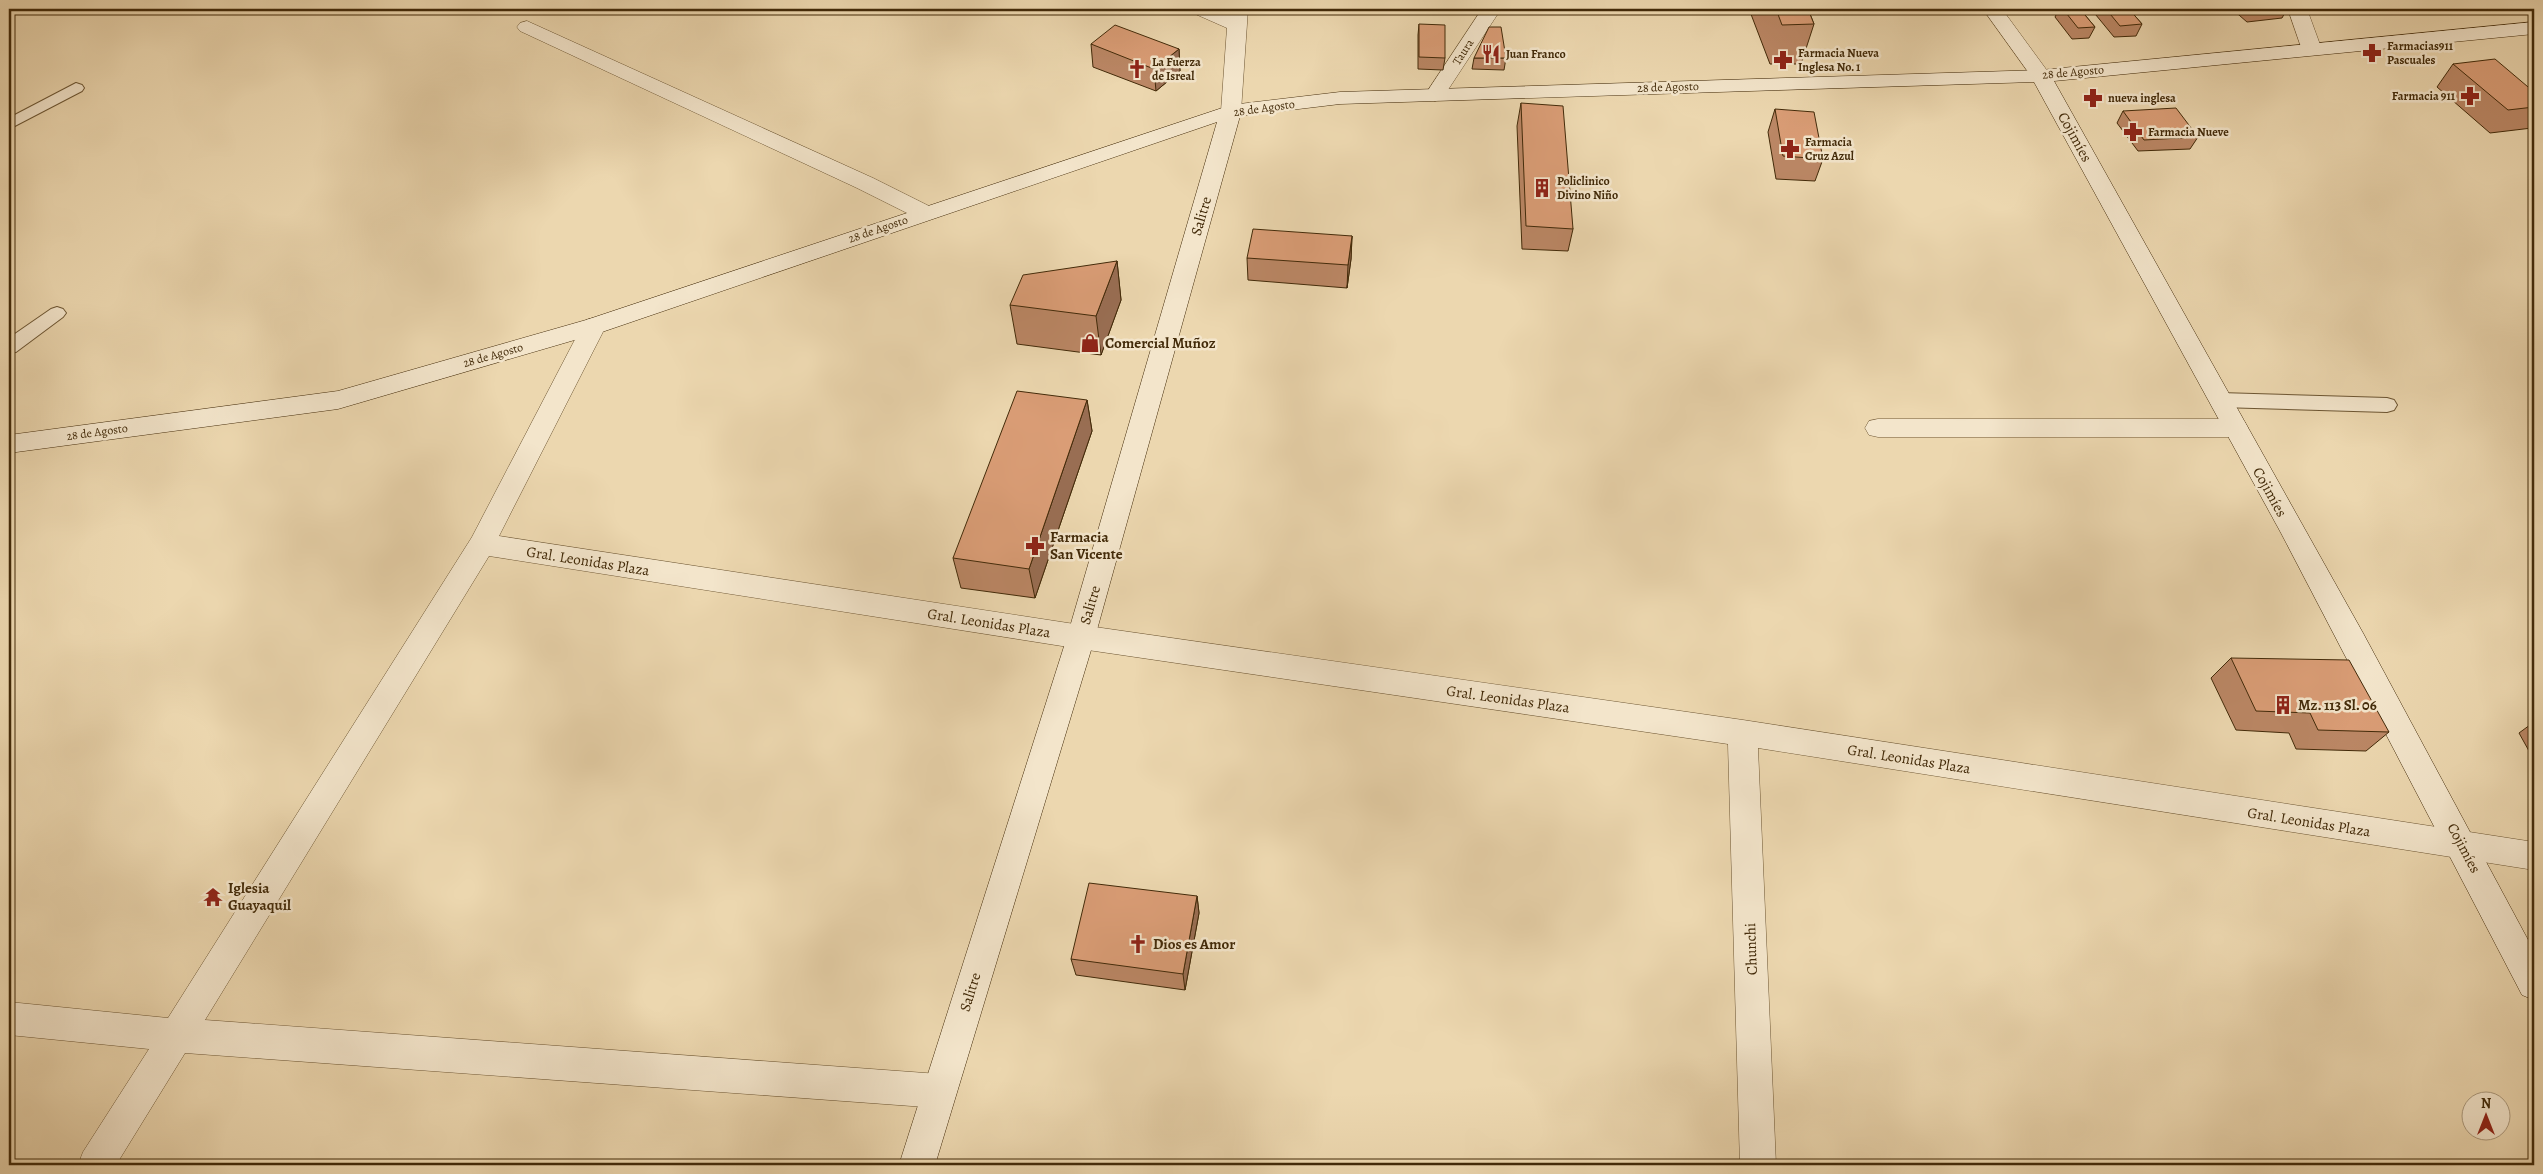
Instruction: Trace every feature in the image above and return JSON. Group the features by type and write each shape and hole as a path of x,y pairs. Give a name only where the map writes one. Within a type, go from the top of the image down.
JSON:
{"street":[{"path":"1200,9 1237,17"},
{"name":"Taura","path":"1435,95 1491,9"},
{"name":"Cojimíes","path":"1992,9 2041,76 2236,428 2464,847 2534,984"},
{"path":"2297,9 2312,50"},
{"name":"Salitre","path":"917,1165 1081,637 1231,111 1237,17"},
{"path":"528,27 865,183 925,213"},
{"name":"28 de Agosto","path":"9,444 338,400 594,326 1231,111 1340,98 2041,76 2534,28"},
{"path":"96,1165 482,544 594,326"},
{"path":"1878,428 2236,428"},
{"name":"Gral. Leonidas Plaza","path":"482,544 1081,637 1743,733 2464,847 2534,856"},
{"name":"Chunchi","path":"1743,733 1758,1165"},
{"path":"9,1018 176,1035 939,1091"}],"lane":[{"path":"9,124 76,88"},
{"path":"9,347 57,313"},
{"path":"2220,400 2387,405"}],"building":[{"path":"1776,9 1808,9 1814,24 1782,25"},
{"path":"2063,9 2080,9 2095,27 2078,28"},
{"path":"2106,9 2129,9 2142,24 2120,26"},
{"path":"1419,24 1445,25 1445,58 1419,57"},
{"path":"1115,25 1179,49 1154,69 1091,44"},
{"path":"1489,27 1501,27 1506,58 1474,58"},
{"path":"2495,59 2534,92 2534,107 2508,110 2453,64"},
{"name":"Policlinico Divino Niño","path":"1521,103 1563,106 1573,229 1526,226"},
{"path":"2176,108 2198,137 2144,140 2123,111"},
{"path":"1775,109 1814,112 1823,159 1783,156"},
{"path":"1253,229 1352,236 1348,265 1247,258"},
{"path":"1117,261 1096,316 1010,305 1023,275"},
{"path":"1017,391 1087,400 1029,569 953,558"},
{"path":"2231,658 2349,660 2389,732 2318,730 2310,713 2256,711"},
{"name":"Dios es Amor","path":"1089,883 1197,896 1183,974 1071,959"}],"place":[{"name":"Farmacias911 Pascuales","path":"2372,53"},
{"name":"Juan Franco","path":"1491,54"},
{"name":"Farmacia Nueva Inglesa No. 1","path":"1783,60"},
{"name":"La Fuerza de Isreal","path":"1137,69"},
{"name":"Farmacia 911","path":"2470,96"},
{"name":"nueva inglesa","path":"2093,98"},
{"name":"Farmacia Nueve","path":"2133,132"},
{"name":"Farmacia Cruz Azul","path":"1790,149"},
{"name":"Policlinico Divino Niño","path":"1542,188"},
{"name":"Comercial Muñoz","path":"1090,343"},
{"name":"Farmacia San Vicente","path":"1035,546"},
{"name":"Mz. 113 Sl. 06","path":"2283,705"},
{"name":"Iglesia Guayaquil","path":"213,897"},
{"name":"Dios es Amor","path":"1138,944"}]}
